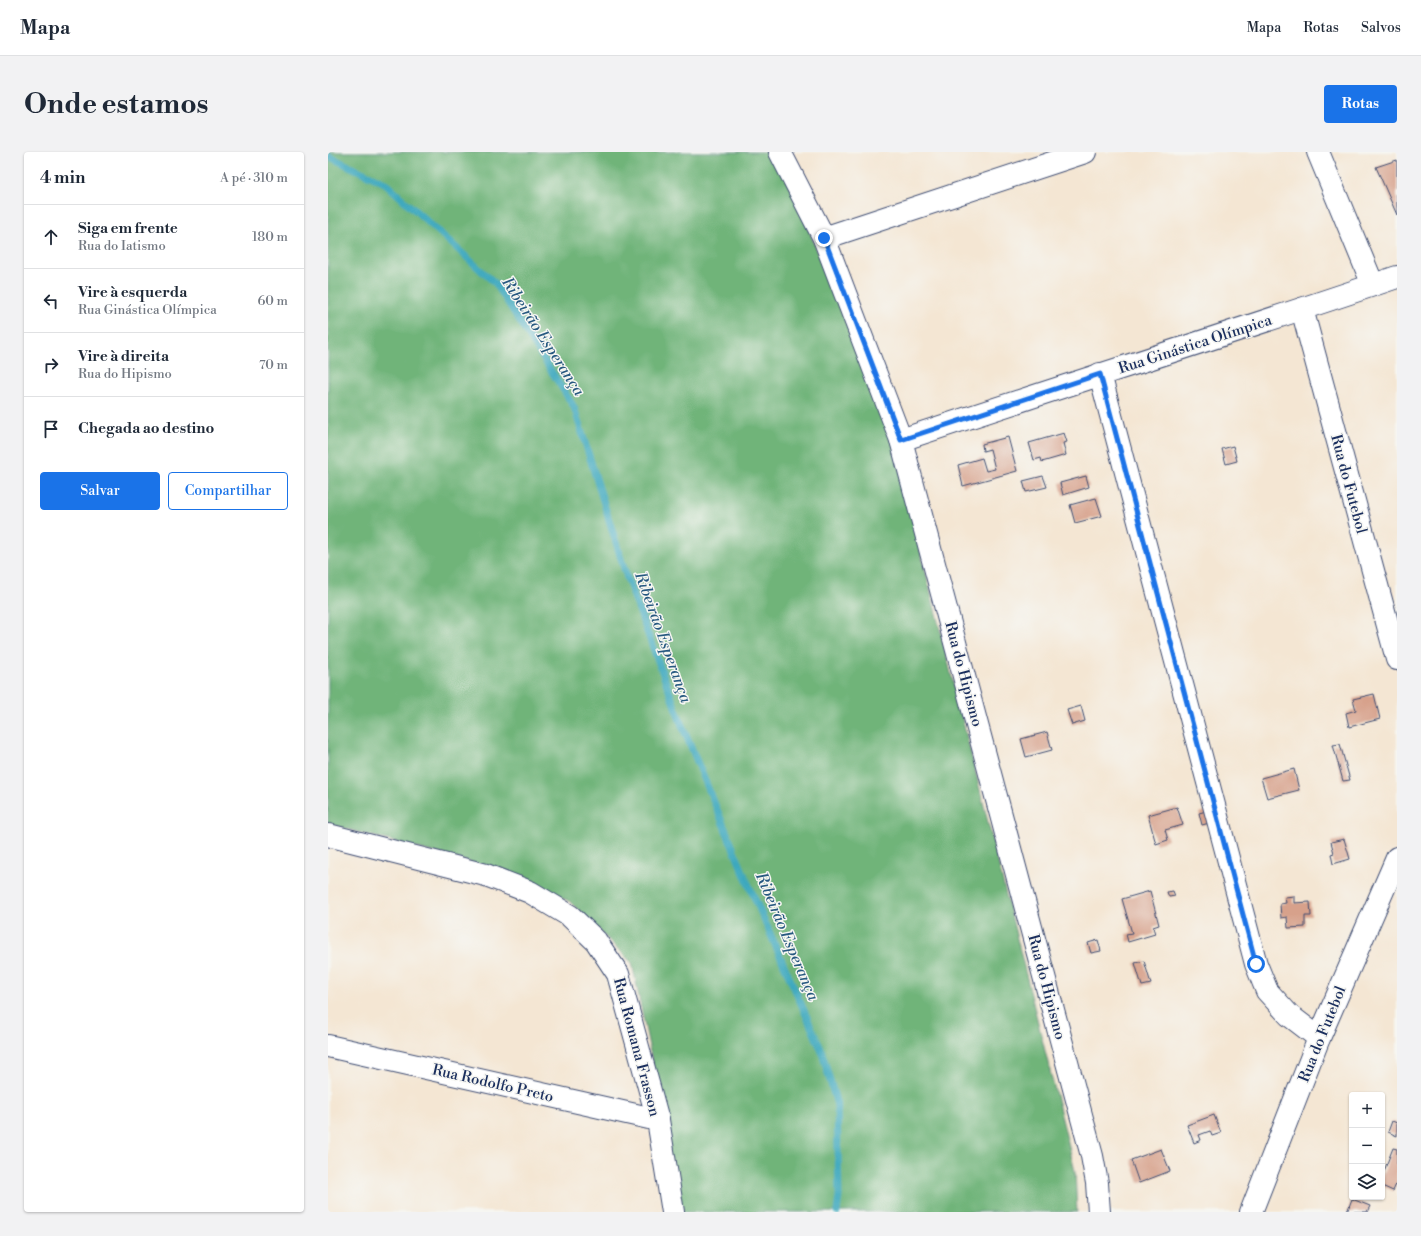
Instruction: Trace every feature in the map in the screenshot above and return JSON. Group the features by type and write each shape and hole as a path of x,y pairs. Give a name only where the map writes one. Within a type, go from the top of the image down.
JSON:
{"street":[{"name":"Rua do Hipismo","path":"780,152 824,238 901,440 1092,1156 1097,1183 1099,1212"},
{"path":"824,238 1085,152"},
{"path":"1318,152 1373,285"},
{"name":"Rua Ginástica Olímpica","path":"901,440 1397,277"},
{"name":"Rua do Futebol","path":"1302,309 1397,659"},
{"path":"1100,374 1256,964 1267,991 1289,1015 1319,1038"},
{"name":"Rua Romana Frasson","path":"328,835 486,875 530,892 570,916 596,941 618,974 658,1120 673,1212"},
{"name":"Rua do Futebol","path":"1251,1212 1319,1038 1397,858"},
{"name":"Rua Rodolfo Preto","path":"328,1046 658,1120"}],"green space":[{"path":"328,152 776,152 890,429 1075,1171 1077,1212 667,1212 654,1071 632,963 569,901 499,870 328,824"}],"building":[{"path":"1397,160 1397,215 1376,167"},
{"path":"1064,433 1067,442 1063,443 1066,455 1042,462 1041,458 1034,460 1029,443"},
{"path":"1008,437 1017,471 963,486 958,465 982,458 986,471 995,469 990,449 983,451 982,444"},
{"path":"1233,446 1237,461 1226,464 1222,449"},
{"path":"1043,476 1047,487 1026,492 1023,481"},
{"path":"1086,476 1089,487 1063,495 1060,483"},
{"path":"1096,498 1102,516 1075,523 1070,505"},
{"path":"1374,694 1380,719 1349,727 1346,713 1356,710 1353,699"},
{"path":"1081,706 1085,721 1072,725 1067,710"},
{"path":"1047,732 1052,750 1026,757 1021,739"},
{"path":"1340,744 1350,780 1343,781 1333,745"},
{"path":"1294,769 1299,790 1267,798 1261,778"},
{"path":"1177,807 1183,825 1165,830 1168,840 1156,844 1148,815"},
{"path":"1210,810 1213,822 1202,825 1199,813"},
{"path":"1344,839 1350,859 1333,864 1331,854 1334,853 1331,842"},
{"path":"1150,891 1159,925 1153,927 1155,934 1128,942 1126,934 1132,933 1122,899"},
{"path":"1173,891 1175,896 1169,897 1167,892"},
{"path":"1294,896 1294,903 1310,902 1311,916 1305,916 1305,927 1288,928 1287,917 1281,918 1280,904 1286,903 1285,897"},
{"path":"1098,940 1101,951 1091,953 1088,943"},
{"path":"1144,961 1151,984 1142,986 1135,963"},
{"path":"1214,1115 1221,1133 1212,1136 1210,1131 1199,1135 1201,1140 1194,1143 1187,1125"},
{"path":"1392,1121 1397,1123 1397,1136 1388,1132"},
{"path":"1393,1148 1397,1149 1397,1182 1393,1191 1385,1187 1385,1168"},
{"path":"1161,1149 1170,1171 1139,1183 1131,1160"},
{"path":"1352,1200 1370,1206 1367,1212 1347,1212"}],"waterway":[{"name":"Ribeirão Esperança","path":"328,156 385,183 496,284 574,407 627,578 683,728 747,881 821,1049 837,1105 839,1196 837,1212"}],"route":[{"path":"824,238 901,440 1100,374 1256,964"}]}
